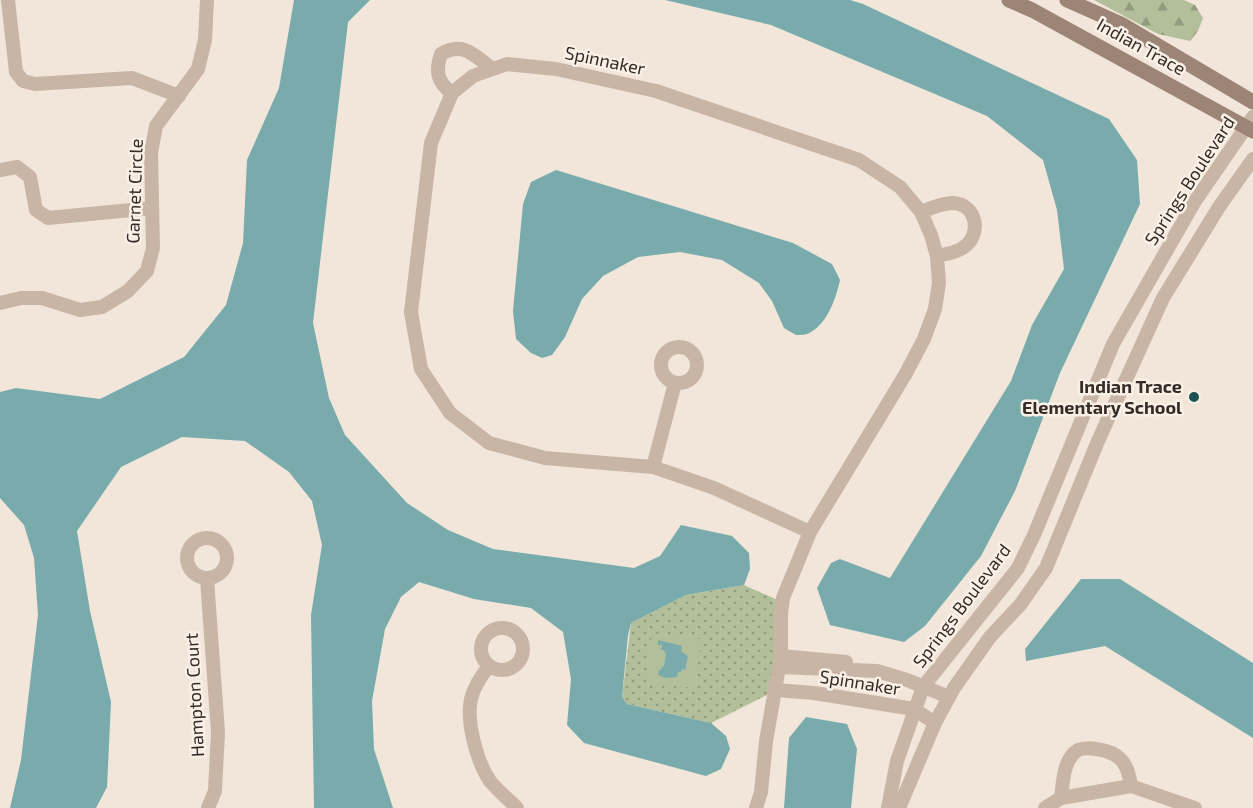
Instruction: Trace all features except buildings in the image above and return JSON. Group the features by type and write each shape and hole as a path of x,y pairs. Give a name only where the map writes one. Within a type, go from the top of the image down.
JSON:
{"main road":[{"name":"Indian Trace","path":"1009,0 1251,125"},
{"name":"Indian Trace","path":"1067,0 1121,24 1253,102"}],"street":[{"path":"8,0 16,72 23,81 34,84 132,78 179,96"},
{"name":"Garnet Circle","path":"0,303 21,298 42,298 80,310 102,307 128,291 147,271 153,248 151,153 156,126 198,69 205,40 207,0"},
{"path":"452,93 439,80 437,67 441,54 450,49 460,48 472,53 491,68"},
{"name":"Spinnaker","path":"756,808 761,792 766,741 780,662 783,598 810,532 905,375 924,339 935,309 939,283 937,256 921,212 900,187 859,160 656,91 556,69 507,64 473,76 452,93 431,143 411,312 421,369 450,413 489,443 544,458 653,467 714,488 810,532"},
{"name":"Springs Boulevard","path":"888,808 897,761 923,687 1018,568 1034,536 1113,344 1195,201 1251,125"},
{"path":"899,808 935,723 949,697 990,637 1020,605 1046,568 1120,391 1163,298 1219,207 1253,159"},
{"path":"0,170 17,167 30,177 36,210 48,218 152,208"},
{"path":"921,212 953,203 964,206 972,213 976,224 974,235 966,246 937,256"},
{"path":"653,467 675,382"},
{"name":"Hampton Court","path":"207,579 218,732 214,791 208,808"},
{"name":"Spinnaker","path":"780,662 877,671 949,697"},
{"path":"489,666 481,676 472,696 470,713 473,733 477,752 491,782 517,808"},
{"name":"Spinnaker","path":"776,690 814,693 914,709 935,723"},
{"path":"1061,798 1069,759 1078,750 1093,748 1109,751 1120,758 1129,770 1131,786"},
{"path":"1045,808 1061,798 1131,786 1195,808"}],"green space":[{"path":"1094,0 1184,0 1195,5 1203,18 1198,31 1190,41 1158,34"},
{"path":"744,585 780,601 771,693 711,723 627,704 622,697 631,623 686,595"},
{"path":"652,633 701,639 695,688 646,683"}],"water":[{"path":"294,0 370,0 348,22 313,323 329,398 345,435 407,503 448,530 493,549 634,568 660,556 681,525 732,536 749,553 750,569 744,585 686,595 631,623 622,697 627,704 711,723 726,736 730,749 721,769 706,776 584,743 567,725 571,679 563,632 531,608 474,599 419,582 401,597 385,629 372,701 374,749 393,808 314,808 311,615 322,545 312,501 289,472 245,441 182,437 121,467 77,531 90,611 111,702 107,787 96,808 10,808 21,760 38,615 34,558 24,525 0,498 0,392 16,388 100,399 184,357 226,305 243,243 247,160 279,88"},
{"path":"665,0 850,0 863,4 1109,119 1137,160 1140,204 1060,373 1015,491 981,556 925,626 904,642 830,625 817,588 831,563 840,559 890,578 1011,381 1032,325 1064,269 1057,210 1043,160 987,116 771,25"},
{"path":"556,170 793,243 832,264 840,280 830,309 817,328 808,334 796,335 784,328 772,301 759,283 722,260 680,252 638,257 603,276 582,299 565,337 552,355 542,358 531,353 516,339 513,311 523,204 531,182"},
{"path":"1081,579 1120,579 1253,663 1253,738 1105,646 1026,661 1025,649"},
{"path":"658,640 682,646 681,651 688,656 685,670 678,672 677,677 665,678 658,675 659,670 664,666 666,654 664,650 661,650 662,645 658,645"},
{"path":"806,717 847,724 857,749 851,808 784,808 789,738"}],"place":[{"name":"Indian Trace Elementary School","path":"1194,397"}]}
